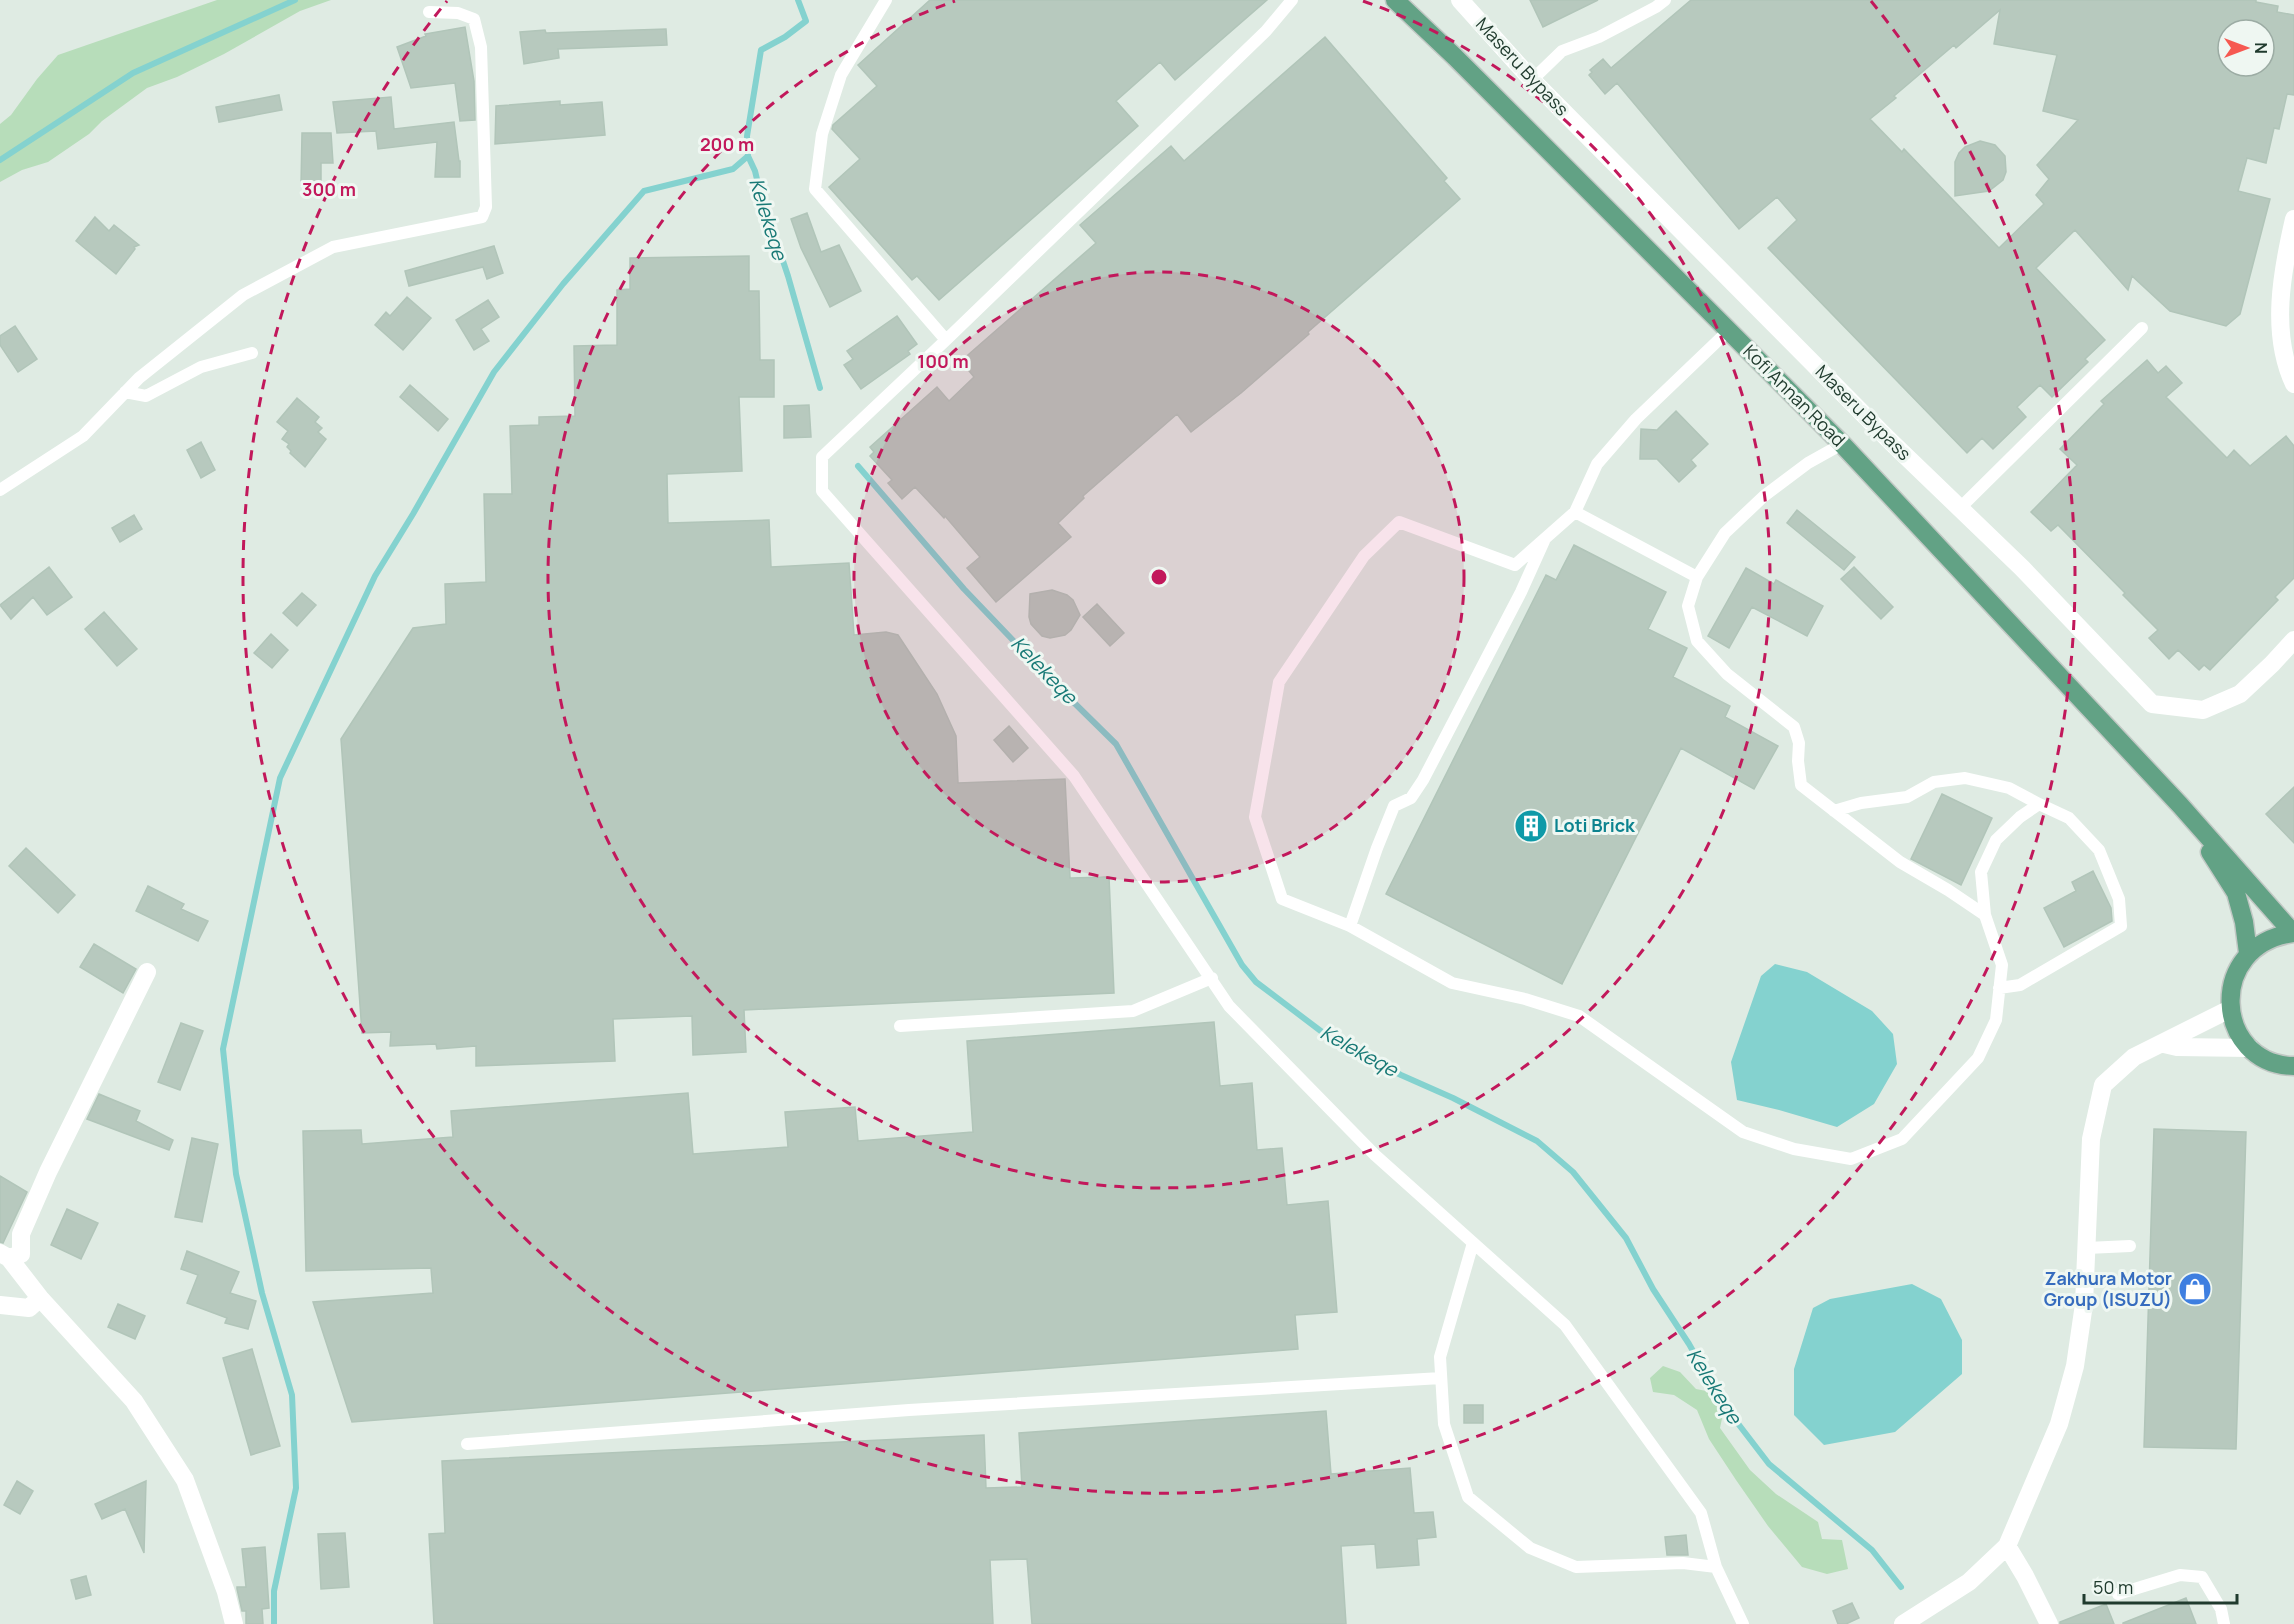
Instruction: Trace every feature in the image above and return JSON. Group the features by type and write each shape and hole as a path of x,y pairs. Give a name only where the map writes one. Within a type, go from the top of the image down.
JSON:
{"main road":[{"name":"Kofi Annan Road","path":"1395,0 1455,57 1842,444 2180,805 2294,933"},
{"name":"Kofi Annan Road","path":"2180,805 2236,893 2244,922 2248,953"},
{"path":"2291,1070 2264,1058 2250,1048 2237,1030 2230,1009 2230,989 2237,969 2248,953 2277,936 2294,933"}],"street":[{"name":"Maseru Bypass","path":"1460,0 1532,80 1880,431 2022,568 2152,704 2203,710 2240,694 2294,640"},
{"path":"2294,219 2283,271 2281,323 2287,369 2294,384"},
{"path":"4,1256 21,1254 21,1234 48,1172 147,972"},
{"path":"1903,1624 1969,1582 2007,1546 2059,1424 2073,1376 2084,1304 2091,1139 2103,1084 2134,1057 2230,1009"},
{"path":"2164,1044 2177,1047 2250,1048"},
{"path":"4,1256 134,1401 185,1480 226,1592 234,1624"},
{"path":"0,1305 29,1308 40,1298"},
{"path":"2007,1546 2049,1624"}],"lane":[{"path":"886,0 841,75 822,134 815,189 946,340"},
{"path":"1292,0 1266,31 822,457 822,491 1074,776 1229,1006 1375,1155 1565,1325 1701,1513 1716,1567 1743,1624"},
{"path":"1532,80 1562,51 1599,37 1665,0"},
{"path":"0,490 83,436 139,378 243,295 333,247 482,217 486,207 481,47 474,19 458,13 429,12"},
{"path":"1960,508 2142,328"},
{"path":"1728,332 1636,419 1597,464 1575,512 1515,565 1399,522 1364,556 1279,682 1255,817 1282,898 1350,926 1452,983 1525,999 1579,1016 1743,1132 1794,1149 1851,1159 1902,1139 1978,1058 1996,1020 2002,965 1985,915 1981,872 1996,840 2020,817 2039,804"},
{"path":"125,392 146,396 201,367 252,353"},
{"path":"1842,444 1808,464 1764,496 1725,532 1696,577 1688,606 1696,641 1727,674 1794,726 1799,742 1798,761 1801,785 1900,862 1985,915"},
{"path":"1575,512 1696,577"},
{"path":"1350,926 1394,806 1412,798 1423,780 1521,592 1545,538"},
{"path":"1834,811 1861,803 1907,796 1934,782 1965,778 2009,788 2068,818 2099,850 2119,898 2121,926 2020,985 2000,988"},
{"path":"900,1026 1132,1011 1212,978"},
{"path":"1473,1243 1440,1357 1444,1424 1468,1497 1530,1548 1576,1567 1683,1563 1716,1567"},
{"path":"2087,1248 2130,1246"},
{"path":"467,1444 909,1410 1441,1378"},
{"path":"2118,1594 2180,1575 2202,1577 2221,1609 2224,1624"}],"green space":[{"path":"217,0 331,0 300,11 224,54 177,77 147,88 102,121 89,134 48,162 22,170 0,182 0,124 11,115 58,55"},
{"path":"1663,1366 1680,1372 1696,1389 1727,1395 1720,1428 1750,1470 1776,1494 1818,1522 1822,1539 1842,1540 1848,1569 1827,1574 1802,1567 1768,1526 1736,1480 1709,1439 1697,1410 1674,1395 1653,1392 1650,1378"}],"water":[{"path":"1775,964 1807,972 1872,1011 1893,1034 1897,1064 1874,1104 1837,1127 1737,1100 1731,1062 1761,976"},
{"path":"1912,1284 1941,1299 1962,1340 1962,1374 1895,1432 1824,1445 1794,1415 1794,1369 1813,1308 1830,1299"}],"building":[{"path":"930,0 1267,0 1175,80 1160,62 1116,101 1138,126 939,300 917,276 912,280 829,187 860,159 832,129 833,125 877,86 858,65"},
{"path":"1530,0 1598,0 1543,27"},
{"path":"1691,0 2256,0 2256,2 2278,6 2277,12 2294,15 2294,95 2287,94 2279,129 2274,128 2266,163 2247,158 2238,191 2270,199 2240,314 2226,326 2170,311 2132,276 2128,290 2075,230 2036,268 2105,340 2085,359 2088,362 2052,397 2040,385 2017,407 2026,417 1993,449 1982,438 1967,453 1768,248 1797,220 1777,197 1739,229 1617,83 1605,94 1589,75 1592,72 1590,70 1603,59 1611,68","holes":["2000,10 1994,44 2057,55 2043,111 2078,120 2037,165 2049,179 2036,195 2044,204 1999,248 1904,149 1902,152 1870,119 1954,45 1956,48"]},
{"path":"465,27 474,81 475,120 460,121 455,83 411,88 397,47 426,36 425,34"},
{"path":"666,29 667,45 558,49 559,58 524,64 520,32"},
{"path":"1325,37 1447,178 1444,181 1460,199 1241,393 1191,432 1177,414 1083,496 1084,498 1058,523 1071,537 996,602 967,568 980,557 945,516 944,518 915,487 902,499 888,483 892,480 870,456 874,452 870,447 937,387 949,401 974,377 961,361 1096,243 1080,225 1171,146 1184,161"},
{"path":"279,95 282,110 219,122 216,107"},
{"path":"391,97 394,129 454,122 460,177 435,177 437,142 378,149 376,131 337,133 333,102"},
{"path":"560,101 560,105 602,102 605,135 495,144 496,106"},
{"path":"302,133 331,133 333,163 321,163 321,186 301,185"},
{"path":"1980,141 1995,145 2005,156 2006,172 2003,180 1989,191 1955,196 1955,162 1959,153 1965,147"},
{"path":"807,213 821,252 839,245 861,291 830,307 801,248 791,219"},
{"path":"95,217 109,231 114,225 139,245 134,247 135,249 116,274 76,241"},
{"path":"494,246 503,273 487,279 483,267 409,286 405,271"},
{"path":"749,256 749,291 759,291 760,360 774,360 774,397 739,397 742,471 667,474 668,523 769,520 771,567 849,563 854,635 886,632 898,635 937,694 956,736 958,783 1065,779 1070,878 1109,877 1114,993 744,1010 746,1052 693,1055 692,1016 613,1019 615,1061 476,1066 476,1046 437,1049 436,1044 390,1046 391,1032 362,1033 341,739 413,628 446,624 445,584 486,582 484,494 512,494 510,426 539,425 539,417 575,416 574,346 617,345 617,290 630,289 630,258"},
{"path":"407,297 431,318 403,350 375,325 386,312 390,316"},
{"path":"488,300 499,317 481,329 489,341 474,350 456,320"},
{"path":"897,316 917,344 908,351 910,354 861,389 844,365 853,359 847,351"},
{"path":"15,326 37,359 18,372 0,345 0,336"},
{"path":"2147,360 2158,373 2166,366 2182,383 2166,397 2227,458 2234,450 2250,466 2286,436 2294,446 2294,578 2275,597 2278,600 2210,670 2204,665 2199,670 2178,650 2169,659 2149,638 2158,630 2123,595 2125,593 2058,525 2051,531 2031,512 2077,465 2060,449 2104,404 2101,401"},
{"path":"410,385 448,419 438,431 400,397"},
{"path":"297,398 319,417 315,422 322,428 318,432 326,439 305,467 290,453 287,447 289,444 282,439 288,431 277,422"},
{"path":"809,405 811,437 784,438 784,406"},
{"path":"1676,411 1708,444 1691,460 1696,466 1679,482 1657,459 1640,459 1641,429 1657,430"},
{"path":"201,442 215,470 201,478 187,450"},
{"path":"1797,510 1855,557 1844,570 1787,523"},
{"path":"134,515 142,529 120,542 112,528"},
{"name":"Loti Brick","path":"1574,545 1666,592 1648,629 1687,648 1673,677 1730,706 1725,717 1778,746 1754,789 1681,748 1562,984 1386,894 1546,575 1556,580"},
{"path":"49,567 72,597 47,615 33,597 11,619 0,605"},
{"path":"1854,567 1893,607 1881,619 1841,579"},
{"path":"1746,568 1774,584 1776,580 1823,606 1807,636 1752,607 1729,648 1708,636"},
{"path":"1052,590 1067,595 1073,600 1080,615 1065,635 1050,638 1042,636 1031,624 1029,617 1030,594"},
{"path":"302,593 316,605 297,626 283,613"},
{"path":"1097,604 1124,633 1110,646 1083,617"},
{"path":"104,612 137,649 117,666 85,629"},
{"path":"271,634 288,650 272,668 254,653"},
{"path":"1009,726 1028,748 1013,762 994,740"},
{"path":"2294,787 2294,843 2266,814"},
{"path":"1942,794 1992,818 1961,885 1911,859"},
{"path":"26,848 75,895 58,913 9,866"},
{"path":"2093,871 2111,908 2112,921 2064,947 2044,908 2076,891 2072,882"},
{"path":"148,886 184,904 181,909 208,921 198,941 136,911"},
{"path":"94,944 136,969 123,993 80,967"},
{"path":"1214,1022 1220,1086 1252,1083 1257,1150 1282,1148 1287,1205 1328,1201 1337,1312 1295,1315 1298,1349 352,1422 313,1302 433,1293 431,1268 306,1271 303,1131 361,1130 362,1144 453,1137 451,1111 688,1093 693,1154 788,1147 785,1112 855,1107 858,1141 973,1132 967,1041"},
{"path":"181,1023 203,1031 180,1090 158,1082"},
{"path":"99,1094 140,1111 136,1121 173,1140 169,1150 87,1119"},
{"name":"Zakhura Motor Group (ISUZU)","path":"2154,1129 2246,1132 2236,1449 2144,1447"},
{"path":"192,1138 218,1144 202,1222 175,1217"},
{"path":"0,1176 27,1192 3,1243 0,1242"},
{"path":"67,1209 98,1223 81,1259 51,1245"},
{"path":"187,1251 239,1272 230,1293 256,1301 248,1329 225,1323 227,1318 187,1303 198,1275 181,1269"},
{"path":"118,1304 145,1316 135,1339 108,1327"},
{"path":"252,1349 280,1446 251,1455 223,1358"},
{"path":"1464,1405 1483,1405 1483,1423 1464,1423"},
{"path":"1326,1411 1331,1474 1410,1468 1414,1513 1433,1512 1436,1537 1417,1539 1419,1565 1377,1568 1375,1544 1341,1546 1346,1624 1032,1624 1027,1559 990,1560 993,1624 434,1624 429,1534 445,1533 442,1461 984,1435 986,1488 1022,1487 1019,1433"},
{"path":"17,1481 33,1491 20,1514 4,1505"},
{"path":"146,1481 144,1553 125,1509 102,1519 95,1504"},
{"path":"345,1533 349,1587 321,1589 318,1534"},
{"path":"1686,1535 1688,1555 1667,1555 1665,1537"},
{"path":"265,1547 269,1608 262,1609 263,1624 246,1624 246,1611 242,1611 237,1589 237,1587 246,1587 242,1549"},
{"path":"86,1576 91,1595 76,1599 71,1580"},
{"path":"2186,1598 2196,1624 2123,1624 2123,1623"},
{"path":"1852,1603 1859,1618 1846,1624 1838,1624 1833,1611"},
{"path":"2106,1604 2114,1624 2060,1624 2060,1622"}],"waterway":[{"path":"0,160 133,73 295,0"},
{"name":"Kelekeqe","path":"798,0 806,21 785,37 761,50 747,136 748,156 755,171 788,276 820,388"},
{"path":"274,1624 274,1591 296,1488 292,1395 262,1293 236,1174 223,1049 280,778 375,576 494,372 563,284 644,191 733,169 748,156"},
{"name":"Kelekeqe","path":"858,466 964,589 1116,744 1242,965 1256,982 1334,1041 1537,1141 1573,1172 1626,1238 1653,1289 1689,1344 1723,1404 1769,1464 1872,1550 1901,1587"}],"place":[{"name":"Loti Brick","path":"1531,826"},
{"name":"Zakhura Motor Group (ISUZU)","path":"2195,1289"}]}
